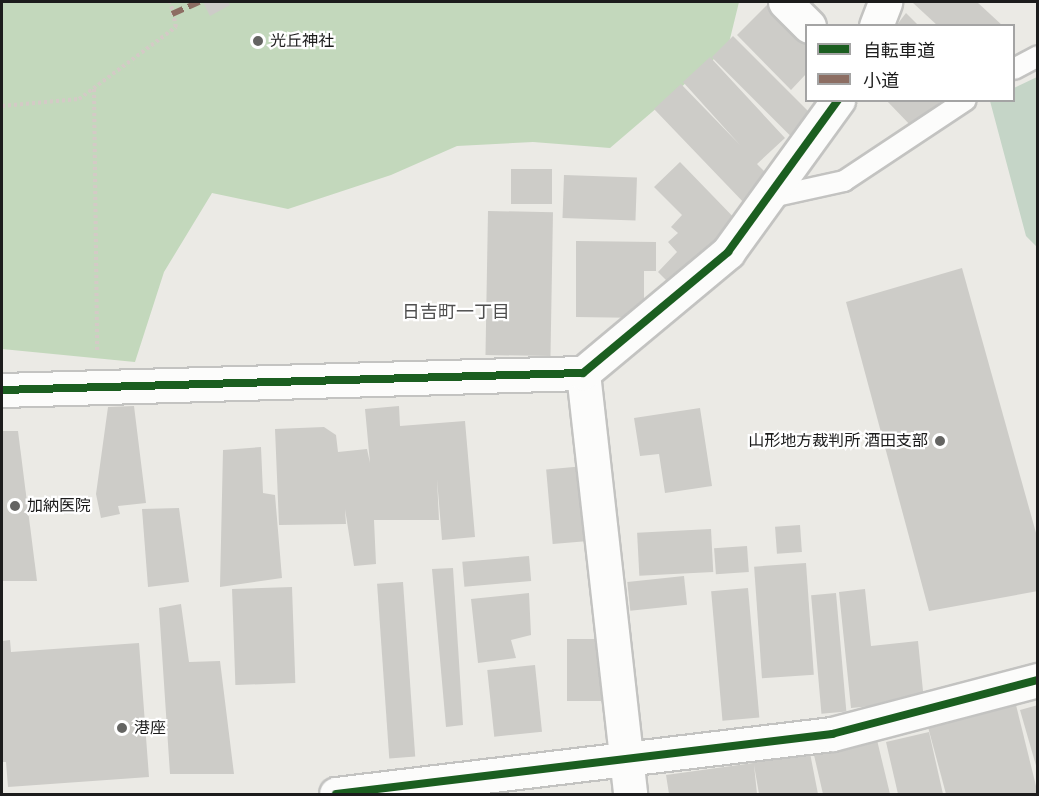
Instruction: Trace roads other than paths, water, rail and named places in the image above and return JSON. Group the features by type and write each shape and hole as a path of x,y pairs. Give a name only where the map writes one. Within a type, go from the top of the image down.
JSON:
{"street":[{"path":"785,2 807,24"},
{"path":"877,24 885,2"},
{"path":"2,390 583,373 728,252 837,102"},
{"path":"583,373 630,795"},
{"path":"336,795 832,734 1038,680"}],"lane":[{"path":"1015,68 1038,56"},
{"path":"767,198 844,181 963,102"}],"place":[{"name":"光丘神社","path":"258,41"},
{"name":"山形地方裁判所 酒田支部","path":"940,441"},
{"name":"加納医院","path":"15,506"},
{"name":"港座","path":"122,728"}],"district":[{"name":"日吉町一丁目","path":"456,312"}]}
